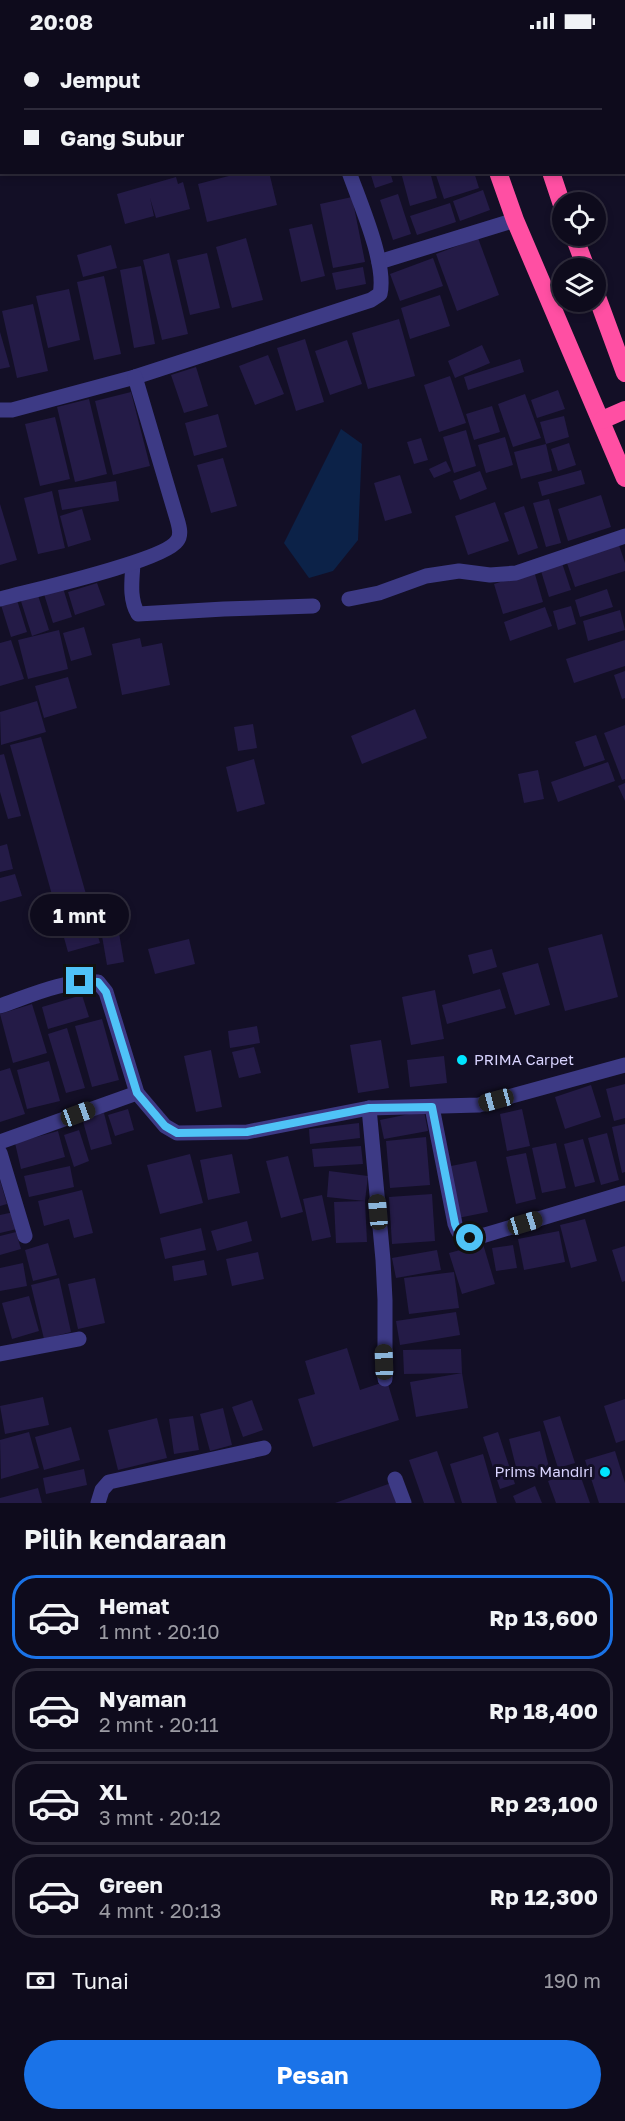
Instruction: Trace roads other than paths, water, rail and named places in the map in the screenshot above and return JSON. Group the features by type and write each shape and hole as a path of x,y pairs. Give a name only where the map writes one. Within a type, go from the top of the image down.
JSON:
{"highway":[{"path":"499,174 515,220 625,478"},
{"path":"552,174 558,192"},
{"path":"603,312 625,373"},
{"path":"602,420 625,410"}],"street":[{"path":"0,410 12,410 135,377 371,300 380,294 382,285 379,262 350,174"},
{"path":"379,262 515,220"},
{"path":"0,599 133,564 170,548 177,541 180,533 177,519 135,377"},
{"path":"349,599 379,592 426,576 459,571 490,575 516,573 625,536"},
{"path":"133,564 131,588 138,614 313,606"},
{"path":"0,1006 65,984 80,981 98,982 106,992 137,1093 165,1126 177,1133 247,1132 369,1108 479,1105 625,1065"},
{"path":"0,1142 137,1093"},
{"path":"432,1107 455,1224 463,1237 485,1235 625,1193"},
{"path":"369,1108 385,1300 385,1379"},
{"path":"0,1153 25,1236"},
{"path":"0,1354 79,1339"},
{"path":"98,1503 102,1490 109,1482 264,1448"},
{"path":"395,1479 404,1503"}],"water":[{"path":"341,429 362,444 358,540 333,571 309,578 284,543"}],"place":[{"name":"PRIMA Carpet","path":"462,1060"},
{"name":"Prims Mandiri","path":"605,1472"}]}
